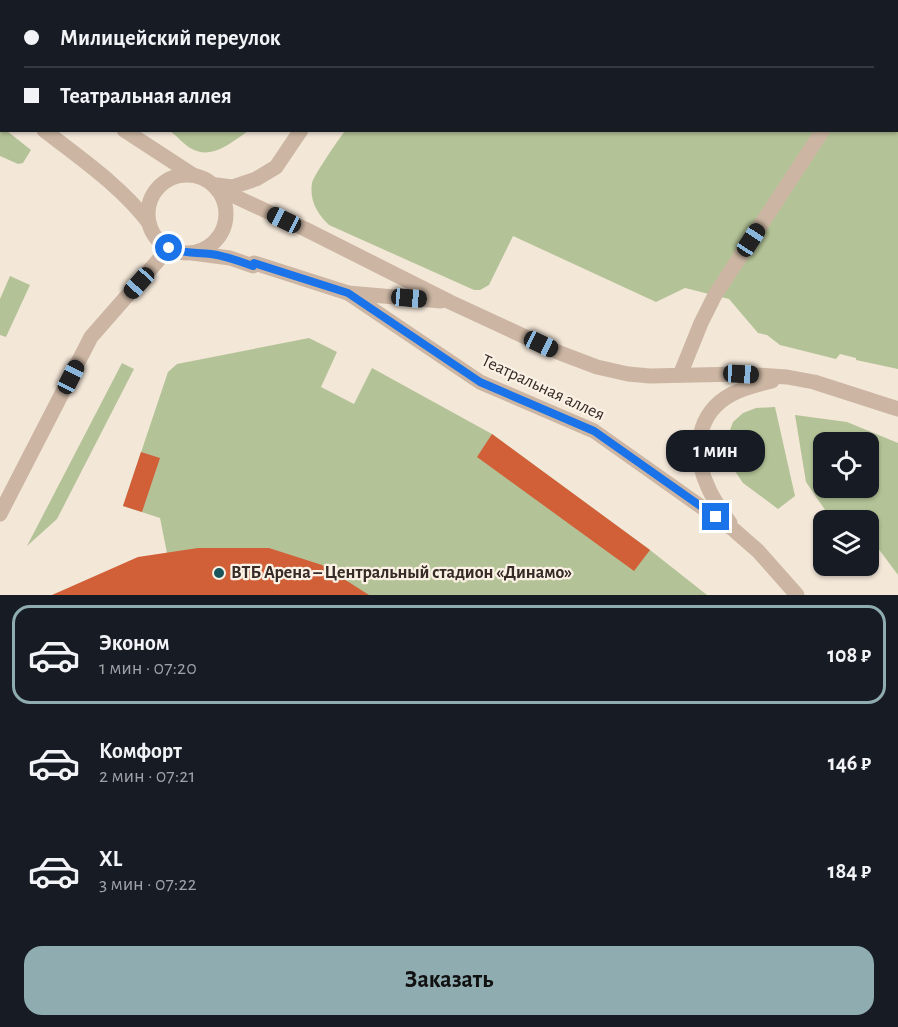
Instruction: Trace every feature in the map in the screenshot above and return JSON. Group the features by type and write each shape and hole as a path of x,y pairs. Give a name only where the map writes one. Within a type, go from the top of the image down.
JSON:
{"street":[{"path":"47,132 123,193 149,223"},
{"path":"127,132 193,175 206,179 215,186 450,302 597,367 650,376 741,374 787,377 814,382 898,409"},
{"path":"215,186 232,187 256,179 276,166 300,132"},
{"path":"680,375 715,295 822,132"},
{"path":"193,175 174,177 160,186 151,199 149,223 156,238 169,248 184,253 230,258 253,266 254,263 348,293 450,302"},
{"path":"192,253 214,242 223,229 225,205 223,197 215,186"},
{"path":"0,514 91,337 169,248"},
{"name":"Театральная аллея","path":"348,293 480,382 594,431 734,530 758,551 797,595"},
{"path":"734,530 708,488 701,470 698,452 700,432 707,417 720,402 732,394 747,387 787,377"}],"green space":[{"path":"0,132 8,132 31,150 23,163 18,164 0,156"},
{"path":"171,132 247,132 214,151 199,152 186,145"},
{"path":"344,132 898,132 898,369 856,360 856,358 840,354 836,359 780,345 767,335 758,333 729,299 685,288 656,302 513,236 489,285 480,290 474,290 329,225 315,207 311,190 317,173"},
{"path":"10,276 30,285 6,337 0,335 0,299"},
{"path":"309,338 337,352 321,387 354,404 372,368 492,434 650,550 707,595 61,595 167,553 160,518 123,506 168,372 177,364"},
{"path":"122,363 134,369 57,519 27,546"},
{"path":"775,407 795,496 778,509 743,483 727,455 726,441 733,422 743,413 756,408"},
{"path":"795,415 847,422 871,432 813,432 813,492 806,482"},
{"path":"879,435 898,443 898,575 879,549 879,510 825,510 817,498 879,498"}],"building":[{"path":"492,434 650,550 634,571 477,457"},
{"path":"141,452 160,458 142,512 123,506"},
{"name":"ВТБ Арена – Центральный стадион «Динамо»","path":"198,548 269,548 322,565 369,595 52,595 138,557"}],"place":[{"name":"ВТБ Арена – Центральный стадион «Динамо»","path":"219,573"}],"route":[{"path":"169,248 184,253 211,254 230,258 253,266 254,263 348,293 480,382 594,431 716,517"}]}
